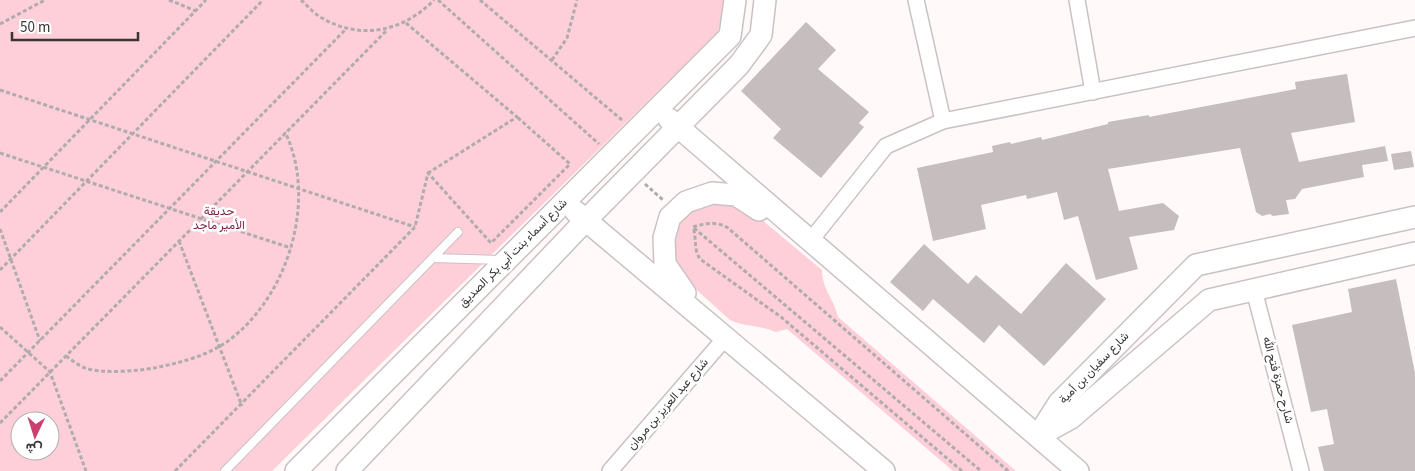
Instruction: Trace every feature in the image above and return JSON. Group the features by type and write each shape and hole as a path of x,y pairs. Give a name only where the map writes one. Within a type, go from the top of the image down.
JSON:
{"street":[{"name":"شارع أسماء بنت أبي بكر الصديق","path":"296,471 634,130 730,36 735,0"},
{"path":"347,471 585,221 679,128 739,65 761,35 765,0"},
{"path":"916,0 943,121"},
{"path":"1077,0 1093,92"},
{"path":"811,240 886,146 943,121 1415,28"},
{"path":"658,108 1078,471"},
{"path":"726,337 678,286 665,264 664,238 670,217 686,202 712,193 736,194 811,240"},
{"path":"564,202 884,471"},
{"name":"شارع سفيان بن أمية","path":"1038,436 1059,404 1196,265 1415,217"},
{"name":"شارع سفيان بن أمية","path":"1038,436 1071,418 1209,300 1415,253"},
{"name":"شارح حمزة فتح الله","path":"1254,290 1301,471"},
{"name":"شارع عبد العزيز بن مروان","path":"610,471 726,337"}],"lane":[{"path":"225,471 458,232"},
{"path":"433,258 507,260"}],"path":[{"path":"0,24 46,0"},
{"path":"169,0 196,10"},
{"path":"0,212 206,0"},
{"path":"0,270 263,0"},
{"path":"301,0 321,18 346,29 366,32 387,30 406,23 422,12 434,0"},
{"path":"438,0 612,154"},
{"path":"480,0 634,130"},
{"path":"552,60 567,38 577,0"},
{"path":"406,23 570,164 491,243 428,173"},
{"path":"0,381 346,29"},
{"path":"0,423 387,30"},
{"path":"0,90 415,227"},
{"path":"175,471 242,406 415,227 428,173 517,118"},
{"path":"66,356 86,368 141,370 186,361 228,341 253,318 285,268 297,225 299,189 293,149 285,132"},
{"path":"0,153 291,248"},
{"path":"633,174 981,471"},
{"path":"693,227 722,224 728,228 1008,471"},
{"path":"693,227 696,237 696,252 700,259 781,317 962,471"},
{"path":"0,230 40,341"},
{"path":"179,241 242,406"},
{"path":"0,327 50,372 86,471"}],"green space":[{"name":"حديقة الأمير ماجد","path":"0,0 726,0 718,32 272,471 0,471"},
{"path":"737,199 822,270 824,283 838,317 1016,471 953,471 787,329 776,332 730,320 679,274 669,255 672,225 694,202"}],"building":[{"path":"806,22 836,50 818,69 869,112 859,123 864,127 821,178 773,138 781,129 741,91"},
{"path":"1347,74 1355,122 1291,133 1299,162 1385,146 1388,161 1362,165 1364,177 1302,189 1295,199 1286,200 1289,214 1262,216 1256,212 1240,148 1108,169 1119,211 1163,203 1179,216 1174,230 1129,237 1138,269 1096,280 1078,216 1064,220 1057,192 1027,199 1026,195 981,205 986,229 933,241 917,168 993,152 992,146 1010,142 1011,144 1041,137 1042,140 1108,124 1108,122 1149,115 1149,117 1296,89 1295,82"},
{"path":"1411,151 1414,167 1394,170 1391,154"},
{"path":"924,244 968,284 976,275 1021,314 1066,263 1106,299 1044,366 999,325 984,343 933,299 923,311 890,282"},
{"path":"1396,279 1415,373 1415,471 1324,471 1318,447 1334,444 1327,409 1311,412 1292,325 1352,312 1348,289"}]}
